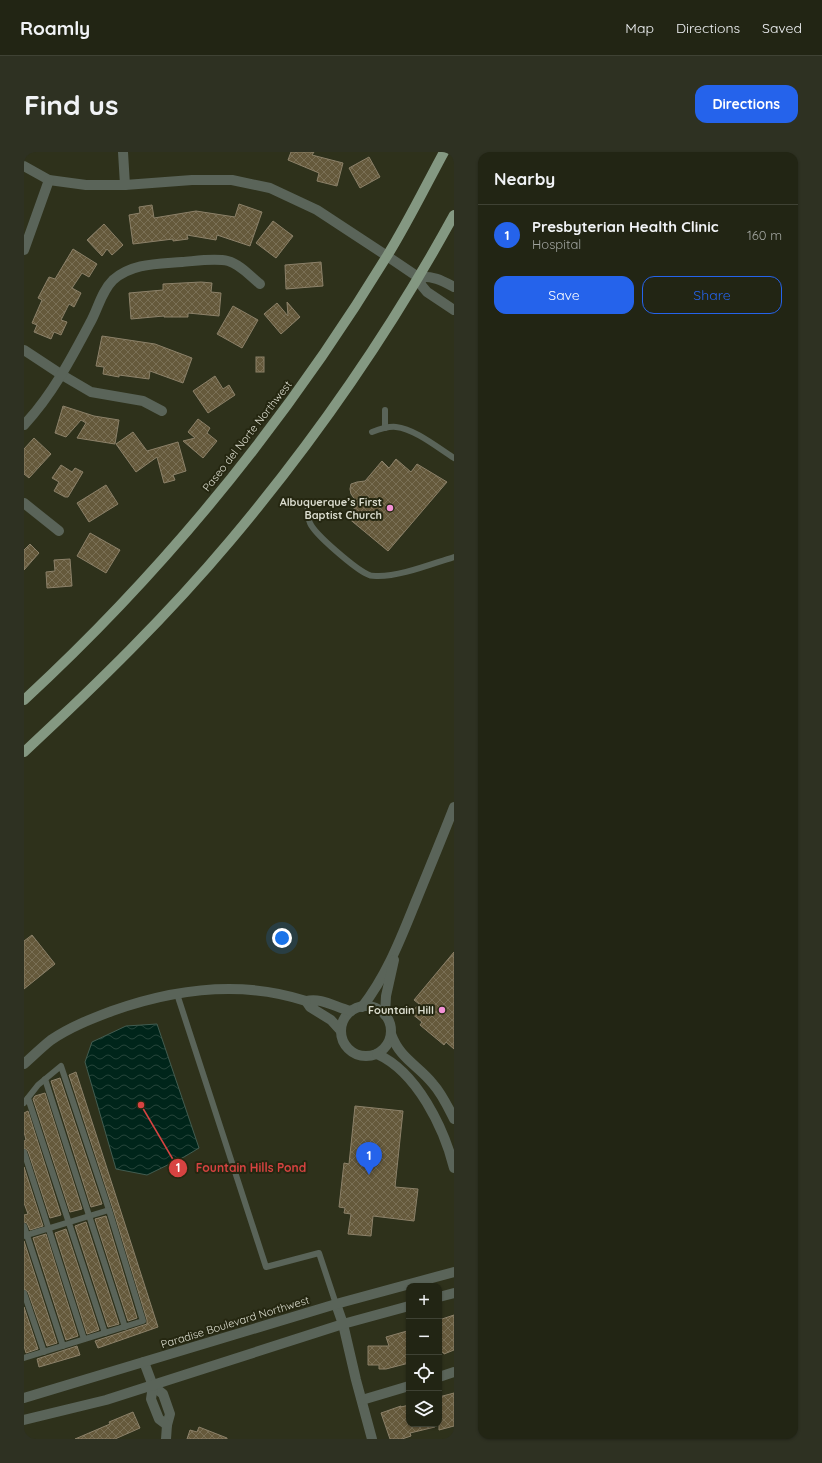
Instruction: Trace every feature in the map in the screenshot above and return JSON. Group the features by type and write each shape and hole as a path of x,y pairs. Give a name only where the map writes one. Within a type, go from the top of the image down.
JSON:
{"main road":[{"name":"Paseo del Norte Northwest","path":"24,700 127,598 172,549 266,434 311,372 387,256 444,152"},
{"path":"24,752 140,641 230,542 273,489 343,394 418,277 454,215"}],"street":[{"path":"123,152 125,185"},
{"path":"24,166 49,180 86,186 125,185 192,180 232,180 270,188 317,210 387,256 418,277 422,286 427,292 454,310"},
{"path":"24,250 49,180"},
{"path":"24,425 62,375 92,319 102,295 113,280 127,271 141,265 210,260 228,261 260,284"},
{"path":"418,277 430,276 454,287"},
{"path":"24,350 91,392 143,401 162,411"},
{"path":"24,503 59,531"},
{"path":"341,1032 342,1024 346,1017 351,1012 362,1007 374,992 395,954 454,807"},
{"path":"384,1015 386,996 395,954"},
{"path":"24,1064 51,1041 84,1022 131,1005 177,994 204,990 252,990 282,994 306,1001 313,999 321,1000 337,1008 351,1012"},
{"path":"306,1001 310,1007 331,1020 341,1032 345,1045 356,1054 363,1056 377,1054 384,1049 389,1042 391,1034"},
{"path":"362,1007 374,1008 384,1015 388,1020 394,1043 404,1056 433,1083 454,1119"},
{"path":"377,1054 398,1068 422,1097 440,1128 454,1168"},
{"name":"Paradise Boulevard Northwest","path":"24,1398 336,1304 454,1272"},
{"path":"442,1296 454,1293"},
{"path":"336,1304 343,1324 372,1439"},
{"path":"24,1420 106,1400 343,1324 406,1307"},
{"path":"144,1362 153,1386 163,1394 170,1414 166,1425 166,1439"},
{"path":"442,1376 454,1372"},
{"path":"362,1400 406,1387"}],"lane":[{"path":"385,410 385,428"},
{"path":"372,432 395,426 410,430 454,458"},
{"path":"309,503 307,508 313,529 326,542 366,574 378,576 396,574 454,557"},
{"path":"177,994 266,1267 319,1253 336,1304"},
{"path":"24,1358 84,1340 142,1321 109,1210 61,1066 38,1086 26,1100 69,1222 105,1333"},
{"path":"46,1079 125,1327"},
{"path":"24,1152 84,1340"},
{"path":"26,1235 109,1210"},
{"path":"24,1226 63,1346"},
{"path":"24,1293 44,1352"}],"water":[{"path":"157,1024 199,1148 147,1175 116,1169 85,1062 92,1042 126,1026"}],"building":[{"path":"291,152 314,152 312,155 343,163 337,186 317,181 319,173 288,160"},
{"path":"369,157 380,177 360,188 349,168"},
{"path":"239,204 262,212 250,246 217,235 216,240 187,235 188,239 173,241 173,239 133,244 129,215 140,213 139,207 152,205 154,218 196,211 235,217"},
{"path":"273,221 293,236 276,258 256,243"},
{"path":"104,224 123,245 112,255 107,249 102,256 87,240"},
{"path":"73,249 97,264 89,277 82,273 72,288 81,293 74,307 69,304 61,320 67,322 61,335 54,332 51,339 34,332 37,325 32,323 42,300 38,298 49,277 55,279"},
{"path":"321,262 323,286 286,289 285,265"},
{"path":"201,282 212,283 211,292 221,293 219,316 188,313 188,317 164,316 131,319 129,293 163,290 163,284"},
{"path":"287,302 300,317 281,334 264,314 277,303 288,316"},
{"path":"233,306 258,320 242,348 217,334"},
{"path":"102,336 155,344 192,358 183,383 150,371 149,379 119,375 119,377 103,374 104,367 96,366"},
{"path":"256,357 264,357 264,372 256,372"},
{"path":"215,376 223,389 229,385 235,395 208,413 193,391"},
{"path":"63,406 94,416 119,420 115,444 77,438 86,423 81,420 66,437 55,433"},
{"path":"198,419 210,428 207,433 217,441 203,458 183,441 195,438 188,432"},
{"path":"133,432 147,451 178,442 186,471 173,475 175,480 164,483 157,457 136,472 116,444"},
{"path":"34,438 51,454 29,478 24,474 24,449"},
{"name":"Albuquerque’s First Baptist Church","path":"396,459 411,472 417,464 447,482 388,551 347,517 358,504 351,494 351,484 365,481 382,461 389,468"},
{"path":"61,465 72,472 75,468 83,472 68,497 54,491 59,482 52,478"},
{"path":"106,485 118,504 89,522 77,503"},
{"path":"90,533 120,550 106,573 77,556"},
{"path":"30,544 39,553 24,570 24,550"},
{"path":"70,559 72,586 47,588 46,572 55,571 54,560"},
{"path":"32,935 55,964 24,989 24,941"},
{"name":"Fountain Hill","path":"454,952 454,1049 446,1042 444,1045 420,1025 422,1022 411,1013 419,1004 414,1000"},
{"path":"76,1072 158,1327 98,1348 95,1341 147,1324 147,1320 113,1209 69,1075"},
{"path":"60,1078 102,1204 91,1207 51,1081"},
{"path":"45,1093 82,1209 70,1212 33,1099 35,1096"},
{"path":"355,1106 403,1111 395,1187 418,1189 414,1221 373,1216 371,1236 348,1234 351,1214 344,1213 345,1208 339,1207 344,1163 349,1164"},
{"path":"28,1111 61,1215 50,1218 28,1151 24,1148 24,1141 26,1140 24,1132 24,1113"},
{"path":"24,1167 43,1226 30,1230 27,1223 24,1222 24,1215 28,1214 24,1203"},
{"path":"106,1216 137,1318 128,1321 95,1219"},
{"path":"86,1222 119,1324 108,1327 75,1226"},
{"path":"66,1229 99,1330 87,1334 55,1233"},
{"path":"46,1234 78,1336 66,1340 33,1238"},
{"path":"24,1241 57,1343 47,1346 28,1292 24,1289"},
{"path":"24,1307 38,1349 26,1353 24,1346"},
{"path":"454,1315 454,1350 444,1354 442,1352 442,1319"},
{"path":"406,1331 406,1364 386,1369 379,1369 379,1365 368,1365 368,1346 389,1346 386,1337"},
{"path":"77,1346 80,1355 39,1367 37,1359"},
{"path":"454,1393 454,1426 439,1430 439,1427 442,1427 442,1396"},
{"path":"406,1406 406,1427 435,1427 410,1433 411,1436 402,1439 390,1439 381,1413"},
{"path":"133,1412 140,1428 115,1439 75,1439 110,1424 109,1422"},
{"path":"199,1427 227,1439 187,1439 190,1430 197,1432"}],"place":[{"name":"Albuquerque’s First Baptist Church","path":"390,508"},
{"name":"Fountain Hill","path":"442,1010"},
{"name":"Fountain Hills Pond","path":"141,1105"},
{"name":"Presbyterian Health Clinic","path":"369,1175"}]}
